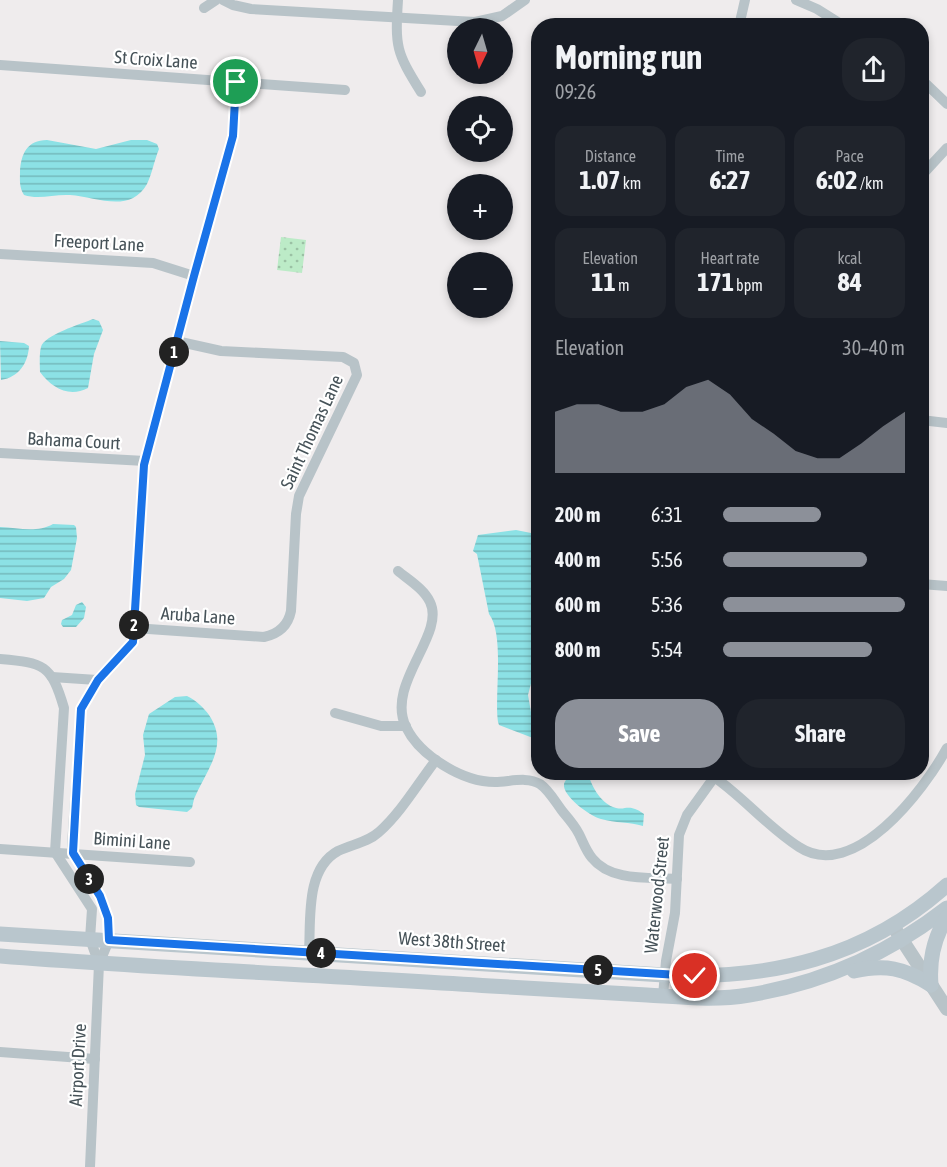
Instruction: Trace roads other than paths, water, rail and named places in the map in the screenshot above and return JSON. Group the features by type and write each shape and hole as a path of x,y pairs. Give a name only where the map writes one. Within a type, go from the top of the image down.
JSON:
{"main road":[{"name":"West 38th Street","path":"0,934 664,975 727,975 784,968 836,954 892,926 926,903 947,885"},
{"path":"819,979 866,960 902,940 947,908"},
{"path":"932,984 935,940 947,917"},
{"path":"0,956 99,964 727,998 772,991 871,968 887,967 903,971 932,984"}],"street":[{"path":"204,8 216,0"},
{"path":"223,0 232,5 251,9 476,22 489,21 506,15 525,0"},
{"path":"399,0 396,39 399,55 421,93"},
{"path":"741,18 745,0"},
{"path":"796,0 831,18"},
{"name":"St Croix Lane","path":"0,65 345,90"},
{"path":"99,964 109,940 108,918 100,896 73,853 81,709 98,680 133,642 145,461 233,136 236,82"},
{"path":"929,87 947,104"},
{"path":"929,167 947,148"},
{"name":"Freeport Lane","path":"0,254 153,263 194,276"},
{"name":"Saint Thomas Lane","path":"177,341 221,351 343,357 355,365 356,379 299,496 290,616 281,630 271,636 259,637"},
{"path":"929,421 947,423"},
{"name":"Bahama Court","path":"0,453 145,461"},
{"path":"398,571 427,596 434,614 432,628 415,660 405,691 402,710 406,726 418,743 436,760 470,778 495,782 525,780 539,784 574,825 587,852 603,868 620,875 677,879"},
{"path":"929,585 947,586"},
{"name":"Aruba Lane","path":"134,628 259,637"},
{"path":"0,659 33,663 48,670 58,686 64,708 56,852 57,858 92,909 90,939 99,964"},
{"path":"52,677 98,680"},
{"path":"64,708 81,709"},
{"path":"334,713 381,726 406,726"},
{"path":"929,776 947,748"},
{"path":"309,952 314,886 319,869 326,860 338,852 366,842 381,831 436,760"},
{"name":"Waterwood Street","path":"663,996 664,975 675,913 678,843 687,815 709,780"},
{"path":"720,780 798,847 810,853 827,856 853,849 871,837 890,821 926,780"},
{"name":"Bimini Lane","path":"0,849 190,862"},
{"path":"892,926 947,1010"},
{"name":"Airport Drive","path":"90,1167 99,964"},
{"path":"0,1052 94,1059"}],"water":[{"path":"47,140 96,149 131,140 147,140 157,144 159,149 147,184 132,199 112,201 70,195 35,197 24,195 20,178 26,149 34,142"},
{"path":"93,319 99,321 103,330 94,354 88,388 68,392 55,387 40,372 41,347 56,334"},
{"path":"0,341 24,343 29,346 27,358 18,372 1,380"},
{"path":"53,524 76,527 77,538 71,570 64,579 51,587 44,598 27,601 0,598 0,527 34,529"},
{"path":"516,530 531,533 531,684 528,695 531,737 499,725 498,722 497,636 489,614 477,554 473,551 478,535"},
{"path":"82,602 86,607 84,618 76,627 63,627 62,620 72,615 76,605"},
{"path":"187,696 205,710 215,726 217,748 210,768 194,799 192,808 187,812 139,807 136,805 135,794 145,755 143,735 149,714 175,697"},
{"path":"566,780 590,780 597,793 608,805 634,809 644,814 643,826 601,819 590,814 567,794"}]}
